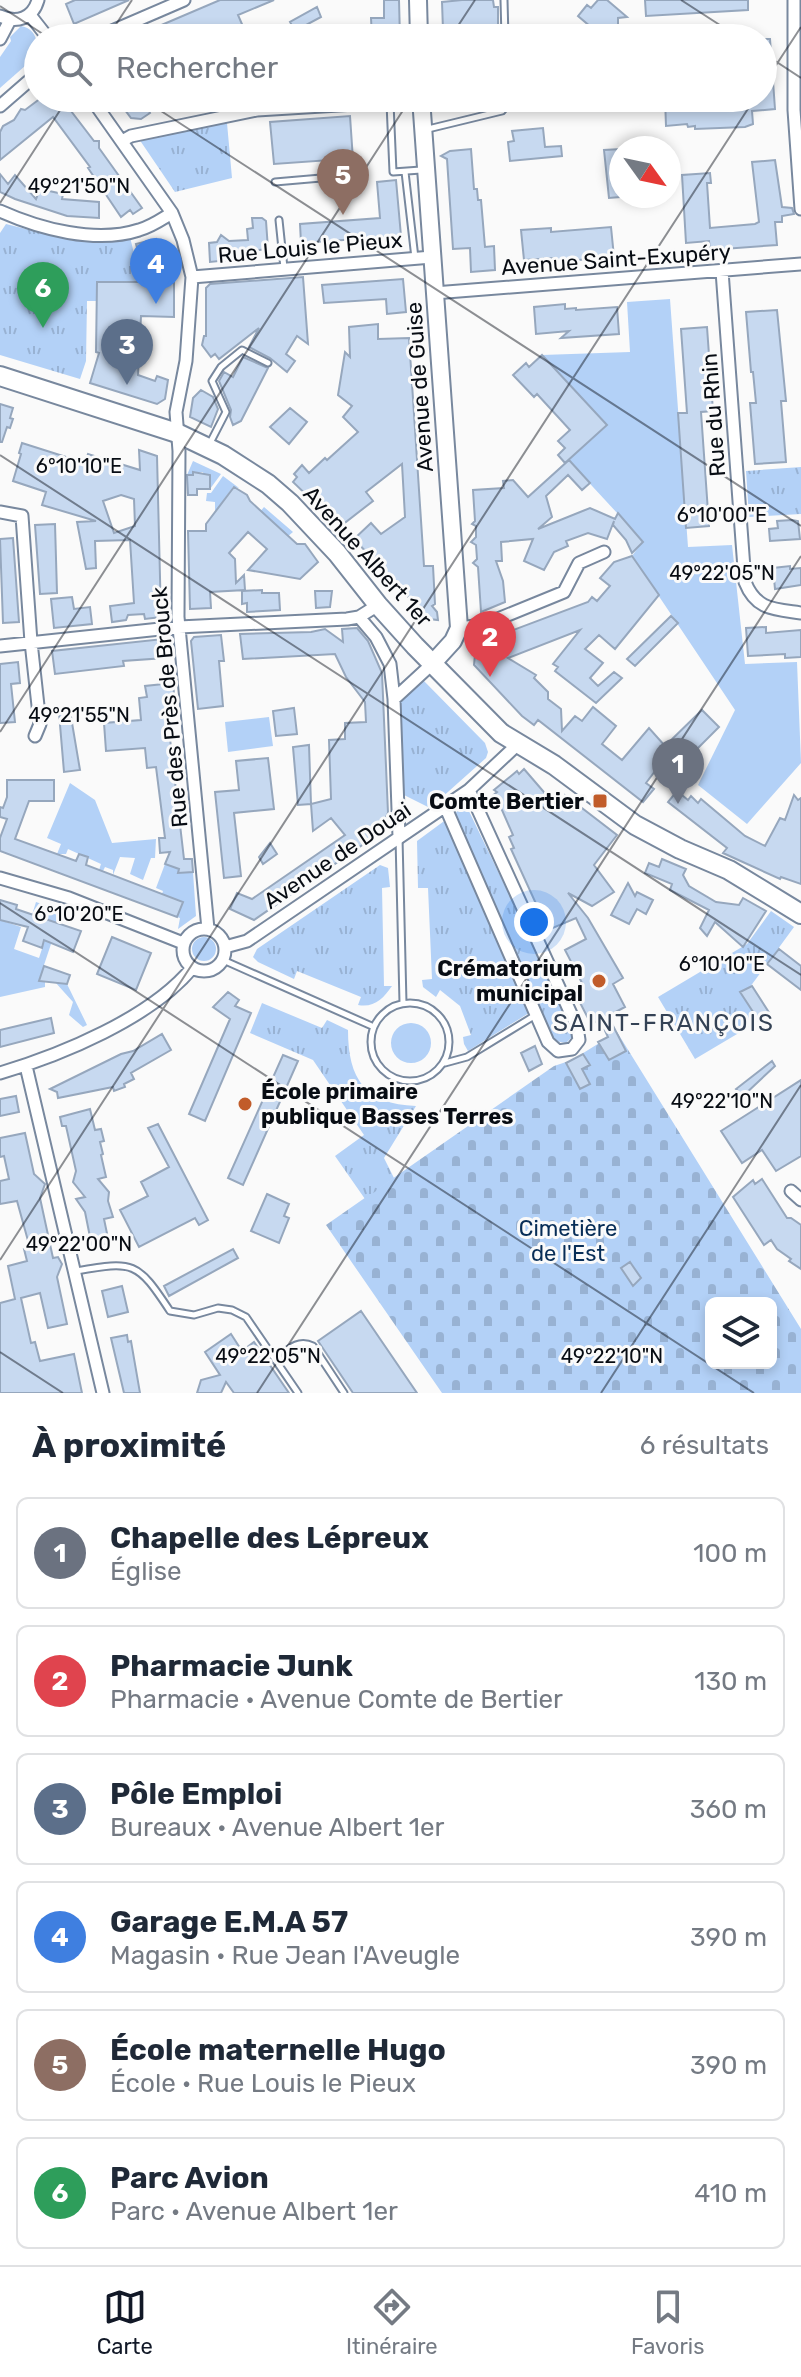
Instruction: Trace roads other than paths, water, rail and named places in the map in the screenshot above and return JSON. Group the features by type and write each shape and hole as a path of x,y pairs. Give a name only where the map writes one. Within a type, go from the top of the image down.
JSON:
{"main road":[{"name":"Avenue Albert 1er","path":"0,376 177,433 268,484 343,559 378,605 501,733 554,765 634,824 680,849 729,870 801,914"}],"street":[{"path":"0,39 5,18 21,20 30,15 38,0"},
{"path":"128,24 184,0"},
{"path":"418,0 419,24"},
{"path":"794,0 794,110 801,209"},
{"path":"30,15 37,24"},
{"path":"0,106 24,85"},
{"name":"Rue des Près de Brouck","path":"101,112 172,213 183,240 192,277 186,361 176,412 179,627 208,929"},
{"path":"122,141 131,136 247,112"},
{"name":"Avenue de Guise","path":"422,112 426,170 423,258 434,293 459,628"},
{"path":"0,211 41,227 98,236 139,231 172,213"},
{"name":"Rue Louis le Pieux","path":"192,277 423,258"},
{"name":"Avenue Saint-Exupéry","path":"434,293 801,264"},
{"name":"Rue du Rhin","path":"722,271 745,582 750,595 761,604 772,609 801,613"},
{"path":"0,512 22,516 40,724 35,736"},
{"path":"394,699 432,664 453,641 459,628 483,625 564,592 579,563 604,552"},
{"path":"0,646 179,627 359,617 378,605"},
{"path":"359,617 376,637 390,664 399,837"},
{"name":"Avenue de Douai","path":"225,947 247,941 469,790 519,743"},
{"path":"445,806 550,1046 563,1052 575,1046 579,1037 577,1027 469,790"},
{"path":"0,878 69,898 183,943"},
{"path":"208,929 219,935 225,947 223,960 209,970 192,968 183,957 183,943 196,930 208,929"},
{"path":"0,1073 26,1066 85,1041 151,1005 175,987 192,968"},
{"path":"26,1066 103,1393"},
{"path":"791,1191 801,1200"}],"lane":[{"path":"504,0 505,24"},
{"path":"390,112 393,172 426,170"},
{"path":"423,131 498,112"},
{"path":"405,172 423,258"},
{"path":"275,182 321,178"},
{"path":"279,220 284,269"},
{"path":"208,448 226,412 212,381 221,367 242,350 268,363"},
{"path":"399,837 403,1003"},
{"path":"223,960 374,1027"},
{"path":"444,1064 449,1052 447,1026 429,1007 403,1003 381,1016 374,1027 372,1052 386,1074 411,1082 423,1079 444,1064 467,1057 535,1015"},
{"path":"76,1271 127,1265 144,1275 170,1311 194,1315 218,1308 246,1317 298,1393"},
{"path":"275,1360 299,1343 313,1346 344,1393"}],"place":[{"name":"École maternelle Hugo","path":"343,215"},
{"name":"Garage E.M.A 57","path":"156,304"},
{"name":"Parc Avion","path":"43,328"},
{"name":"Pôle Emploi","path":"127,385"},
{"name":"Pharmacie Junk","path":"490,677"},
{"name":"Comte Bertier","path":"600,801"},
{"name":"Chapelle des Lépreux","path":"678,804"},
{"name":"Crématorium municipal","path":"599,981"},
{"name":"École primaire publique Basses Terres","path":"245,1104"}],"district":[{"name":"SAINT-FRANÇOIS","path":"664,1023"}],"park label":[{"name":"Cimetière de l'Est","path":"568,1240"}]}
